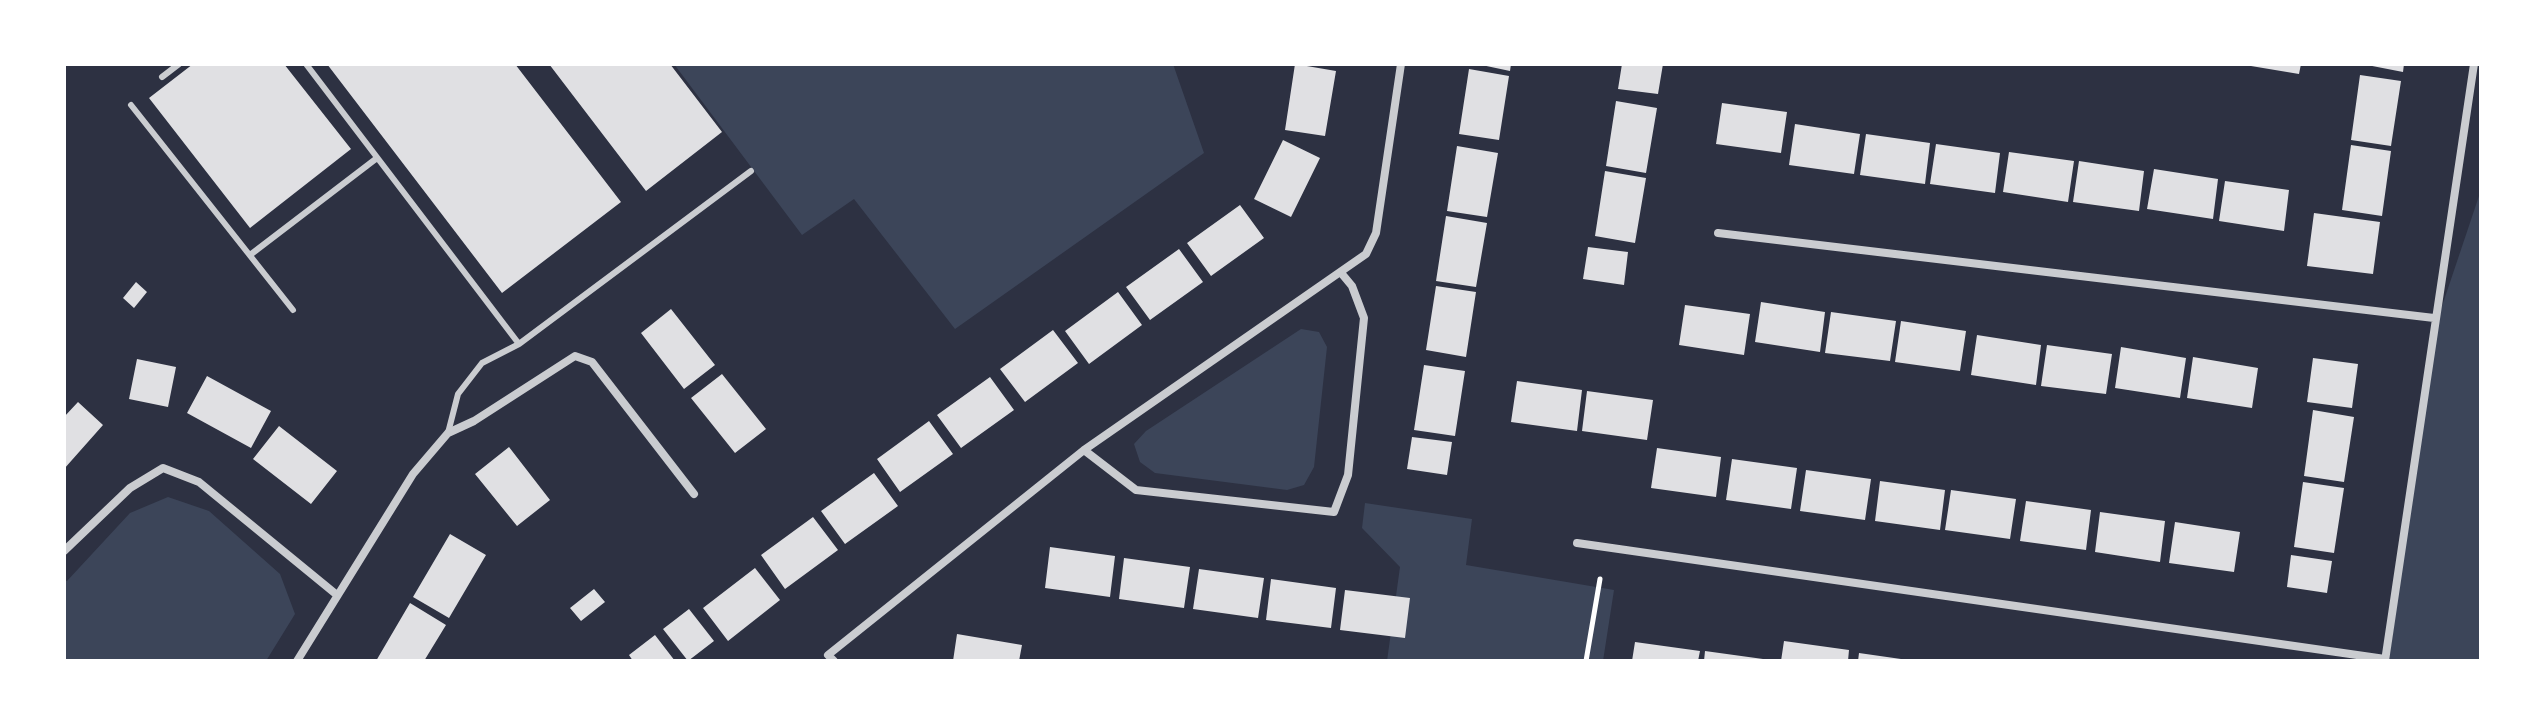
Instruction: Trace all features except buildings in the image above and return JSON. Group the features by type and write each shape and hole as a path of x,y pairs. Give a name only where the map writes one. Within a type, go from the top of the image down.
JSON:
{"street":[{"path":"828,659 1084,450 1342,274 1366,254 1376,233 1401,64"},
{"path":"1577,543 2385,660 2474,64"},
{"path":"1718,233 2434,318"},
{"path":"1084,450 1136,490 1334,512 1348,475 1364,318 1352,286 1342,274"},
{"path":"297,661 413,474 448,433 474,421 575,356 592,362 694,494"},
{"path":"64,550 130,488 163,468 199,482 337,595"}],"lane":[{"path":"162,77 179,64"},
{"path":"306,64 519,344"},
{"path":"131,105 293,310"},
{"path":"250,255 377,158"},
{"path":"448,433 458,394 482,363 519,344 751,171"}],"path":[{"path":"1586,661 1600,579"}],"shaded area":[{"path":"674,64 1173,64 1204,153 955,329 854,199 802,235"},
{"path":"2481,190 2481,661 2389,661 2434,330"},
{"path":"1301,329 1319,332 1327,347 1314,467 1304,485 1287,490 1155,473 1140,462 1134,444 1146,431"},
{"path":"168,497 209,511 280,574 295,614 266,661 64,661 64,580 67,581 130,513"},
{"path":"1365,503 1472,519 1466,565 1614,590 1603,661 1387,661 1400,567 1362,528"}]}
